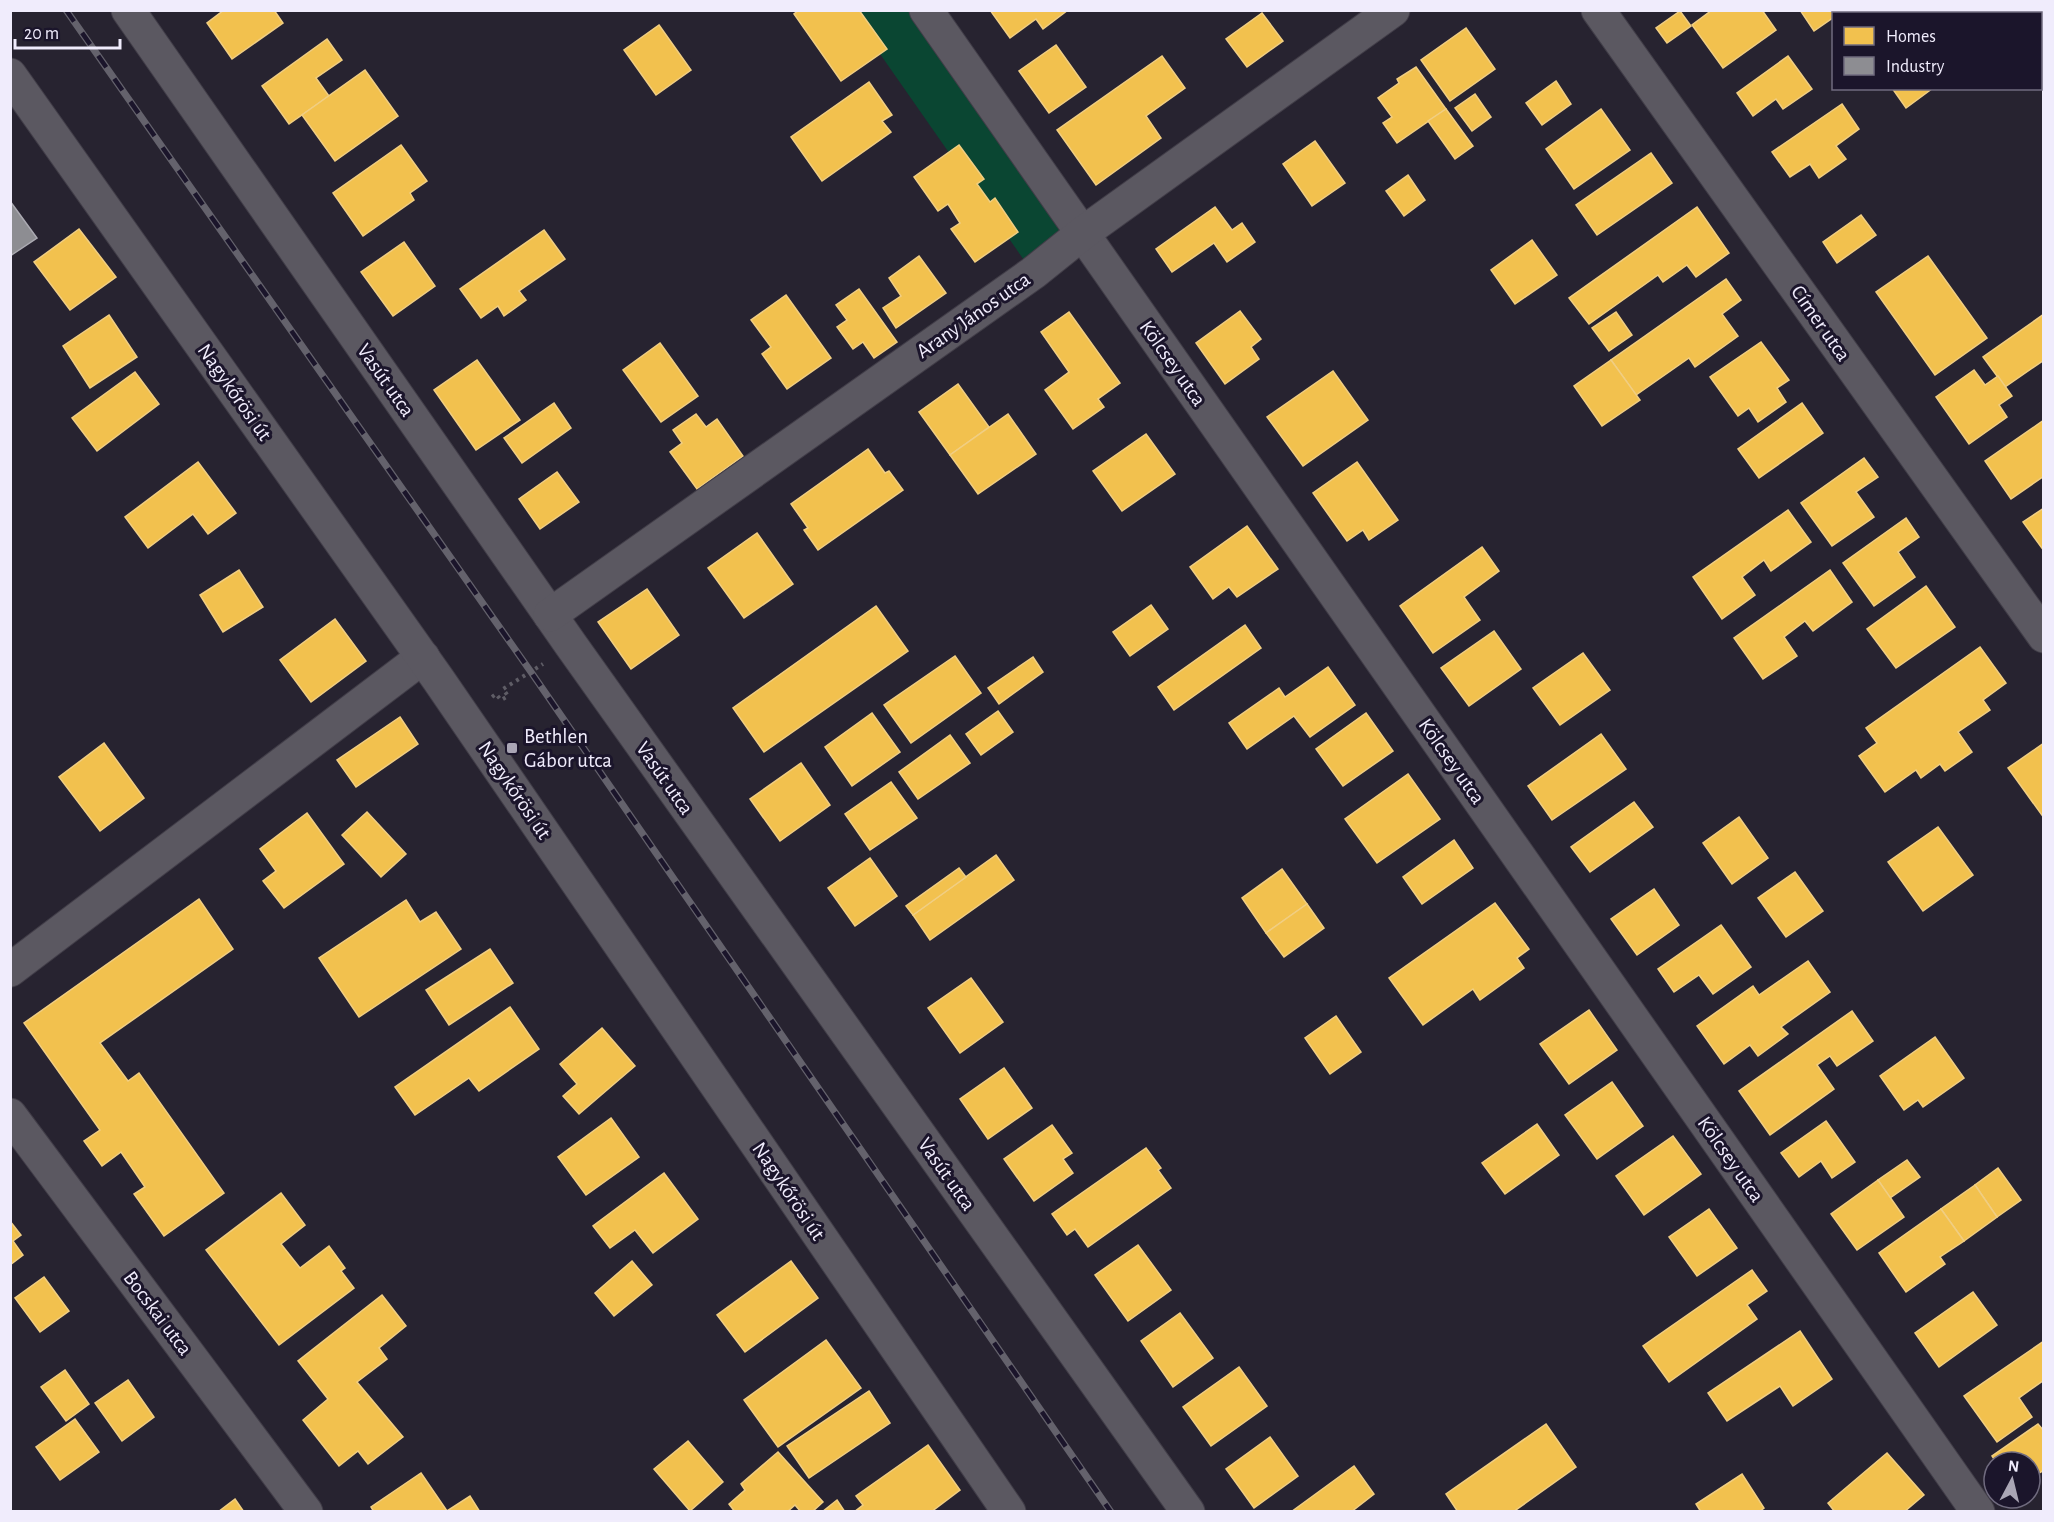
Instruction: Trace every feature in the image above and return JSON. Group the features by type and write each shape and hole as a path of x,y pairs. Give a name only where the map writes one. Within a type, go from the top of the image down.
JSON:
{"street":[{"name":"Vasút utca","path":"128,10 550,615 1188,1512"},
{"name":"Kölcsey utca","path":"926,10 1978,1512"},
{"name":"Arany János utca","path":"550,615 1033,273 1083,233 1393,10"},
{"name":"Címer utca","path":"1599,10 2043,636"},
{"name":"Nagykőrösi út","path":"10,75 423,657 1010,1512"},
{"path":"10,970 423,657"},
{"name":"Bocskai utca","path":"10,1115 306,1512"}],"path":[{"path":"488,699 496,694 501,700 508,696 503,688 545,663"}],"green space":[{"path":"850,11 926,11 1083,233 1033,273"}],"building: Homes":[{"path":"224,10 274,10 283,23 232,59 207,23"},
{"path":"799,10 859,10 887,49 841,81 794,14"},
{"path":"990,10 1068,10 1043,29 1036,19 1010,38"},
{"path":"1712,10 1762,10 1776,30 1723,68 1692,25"},
{"path":"1800,10 1842,10 1832,12 1832,18 1814,31"},
{"path":"1680,11 1691,26 1667,43 1656,28"},
{"path":"1262,13 1283,41 1247,67 1226,39"},
{"path":"659,25 691,70 656,95 624,50"},
{"path":"1466,28 1495,69 1450,101 1421,60"},
{"path":"327,39 342,60 316,78 329,96 289,124 262,86"},
{"path":"1056,45 1086,87 1049,113 1019,71"},
{"path":"1162,56 1185,88 1146,116 1161,138 1096,185 1057,130"},
{"path":"1788,56 1812,89 1783,109 1776,99 1753,116 1737,93"},
{"path":"1416,67 1446,109 1397,143 1383,123 1392,117 1378,98 1399,83 1397,79"},
{"path":"365,70 398,116 335,161 302,115"},
{"path":"1556,81 1571,104 1542,125 1526,103"},
{"path":"869,82 892,115 882,121 891,132 822,181 791,137"},
{"path":"1893,90 1930,90 1906,108"},
{"path":"1475,94 1491,117 1472,131 1455,108"},
{"path":"1842,104 1859,129 1836,146 1846,159 1819,178 1810,164 1790,177 1772,152"},
{"path":"1446,109 1473,146 1455,159 1428,121"},
{"path":"1601,109 1630,150 1574,189 1546,149"},
{"path":"1315,141 1345,183 1312,206 1283,164"},
{"path":"401,145 427,181 410,193 414,200 363,236 333,193"},
{"path":"959,145 984,179 977,184 990,202 995,198 1018,232 975,262 951,229 960,223 948,204 938,211 914,177"},
{"path":"1651,153 1672,183 1597,235 1576,205"},
{"path":"1408,175 1425,200 1404,216 1386,191"},
{"path":"1215,207 1232,230 1242,223 1255,242 1227,262 1214,243 1172,272 1156,249"},
{"path":"1697,207 1729,253 1696,277 1687,265 1663,282 1658,275 1589,324 1569,298"},
{"path":"1861,215 1876,235 1837,263 1823,242"},
{"path":"79,229 116,277 70,310 34,262"},
{"path":"544,230 565,259 519,291 526,300 504,316 498,306 481,318 460,289"},
{"path":"1532,240 1557,275 1515,304 1491,270"},
{"path":"404,242 435,286 393,316 361,272"},
{"path":"919,256 946,293 896,328 883,308 901,296 889,278"},
{"path":"1928,256 1987,338 1935,375 1876,292"},
{"path":"1726,279 1741,300 1722,314 1738,336 1695,367 1689,358 1636,395 1611,360"},
{"path":"859,289 897,342 874,358 863,342 853,349 837,327 847,320 836,305"},
{"path":"786,295 831,358 787,389 762,354 771,347 751,320"},
{"path":"1240,311 1261,339 1251,347 1259,359 1225,384 1196,343"},
{"path":"1069,312 1120,383 1098,399 1104,407 1073,429 1045,390 1069,372 1041,332"},
{"path":"1616,312 1632,335 1609,351 1592,328"},
{"path":"2044,314 2044,360 2005,387 1983,357"},
{"path":"109,315 137,357 90,388 63,346"},
{"path":"1761,342 1789,380 1777,388 1786,402 1758,422 1749,408 1738,416 1710,377"},
{"path":"660,343 698,396 661,422 623,370"},
{"path":"477,360 520,420 476,450 434,390"},
{"path":"1611,360 1640,400 1602,426 1574,386"},
{"path":"1974,370 1985,385 1998,376 2012,396 1999,405 2007,417 1969,444 1936,397"},
{"path":"1333,371 1368,420 1303,466 1267,417"},
{"path":"135,372 159,404 97,451 72,418"},
{"path":"958,384 989,427 950,455 919,412"},
{"path":"554,403 571,428 522,463 504,438"},
{"path":"1802,403 1823,433 1759,478 1738,449"},
{"path":"696,414 706,427 717,419 743,456 697,489 670,452 682,443 673,430"},
{"path":"1008,414 1036,454 978,494 950,455"},
{"path":"2044,420 2044,476 2011,499 1985,461"},
{"path":"1146,434 1175,474 1122,511 1093,471"},
{"path":"868,449 885,473 889,471 903,490 818,550 804,530 808,528 791,504"},
{"path":"1864,458 1878,477 1856,492 1874,517 1832,546 1801,503"},
{"path":"198,462 236,513 208,534 193,514 148,548 125,517"},
{"path":"1357,462 1398,520 1369,540 1363,530 1347,541 1313,493"},
{"path":"557,472 579,502 540,529 519,499"},
{"path":"2044,508 2044,551 2023,522"},
{"path":"1788,510 1811,542 1771,571 1764,560 1742,577 1755,595 1722,619 1693,577"},
{"path":"1906,518 1919,537 1898,552 1915,577 1874,606 1843,563"},
{"path":"1247,526 1278,569 1237,597 1229,587 1213,599 1190,567"},
{"path":"757,533 793,584 744,618 708,568"},
{"path":"1482,547 1499,571 1464,597 1480,620 1433,653 1400,606"},
{"path":"239,570 263,607 223,632 200,595"},
{"path":"1830,570 1852,602 1813,631 1805,621 1784,637 1797,656 1763,679 1734,638"},
{"path":"1926,586 1955,627 1896,668 1867,629"},
{"path":"647,589 679,635 631,669 598,622"},
{"path":"1151,605 1168,629 1130,656 1113,632"},
{"path":"876,606 908,651 764,752 733,708"},
{"path":"335,619 366,661 311,702 280,660"},
{"path":"1245,625 1261,648 1174,710 1158,687"},
{"path":"1494,631 1521,669 1469,706 1441,668"},
{"path":"1980,647 2006,683 1983,700 1990,710 1958,732 1972,752 1945,771 1940,764 1921,778 1916,770 1885,792 1859,756 1877,743 1866,728"},
{"path":"1583,653 1610,690 1560,725 1533,688"},
{"path":"955,656 981,693 911,743 884,705"},
{"path":"1033,657 1043,672 999,704 988,688"},
{"path":"1328,667 1355,705 1310,737 1294,716 1247,749 1229,723 1279,688 1285,697"},
{"path":"998,711 1013,732 981,755 966,734"},
{"path":"872,713 900,752 852,786 825,747"},
{"path":"1366,713 1393,751 1343,786 1316,749"},
{"path":"400,717 418,744 356,787 337,760"},
{"path":"1601,734 1626,769 1552,820 1528,786"},
{"path":"950,735 970,763 918,799 899,772"},
{"path":"104,743 144,798 100,831 59,777"},
{"path":"2044,743 2044,818 2008,768"},
{"path":"801,763 830,805 780,841 750,799"},
{"path":"1408,774 1440,819 1377,863 1345,819"},
{"path":"891,782 917,818 870,850 845,814"},
{"path":"1634,802 1653,827 1590,872 1571,847"},
{"path":"367,812 406,854 381,877 342,835"},
{"path":"307,813 344,864 284,908 263,881 276,871 260,849"},
{"path":"1739,817 1768,858 1732,884 1703,843"},
{"path":"1938,827 1973,875 1923,911 1888,862"},
{"path":"1454,840 1473,868 1422,904 1403,877"},
{"path":"996,855 1014,880 930,940 913,915"},
{"path":"870,858 897,896 855,926 828,888"},
{"path":"959,868 966,877 913,915 906,906"},
{"path":"1282,869 1307,904 1266,933 1242,898"},
{"path":"1795,872 1823,911 1786,937 1758,898"},
{"path":"1654,889 1679,925 1637,955 1611,919"},
{"path":"199,899 233,949 100,1043 128,1081 139,1073 224,1193 164,1236 134,1194 145,1187 121,1152 102,1166 84,1141 100,1130 24,1023"},
{"path":"406,900 420,922 436,912 461,949 359,1017 319,958"},
{"path":"1495,903 1529,949 1517,958 1524,968 1480,1000 1473,989 1423,1025 1389,978"},
{"path":"1307,904 1324,928 1284,957 1266,933"},
{"path":"1721,925 1751,967 1713,994 1699,975 1674,992 1658,969"},
{"path":"490,949 513,983 449,1025 426,990"},
{"path":"1808,961 1830,992 1781,1027 1788,1034 1758,1056 1750,1045 1724,1064 1697,1026 1753,986 1759,995"},
{"path":"971,978 1003,1022 960,1053 928,1008"},
{"path":"510,1007 539,1049 479,1091 469,1078 415,1115 395,1087"},
{"path":"1589,1010 1617,1050 1569,1084 1540,1044"},
{"path":"1852,1011 1873,1041 1837,1066 1830,1056 1817,1065 1834,1089 1770,1135 1739,1091"},
{"path":"1336,1016 1361,1052 1330,1074 1305,1038"},
{"path":"602,1028 635,1066 579,1114 563,1096 577,1084 560,1064"},
{"path":"1935,1037 1964,1078 1923,1107 1918,1100 1904,1110 1880,1076"},
{"path":"1004,1068 1032,1108 988,1139 960,1099"},
{"path":"1612,1082 1643,1126 1597,1159 1565,1115"},
{"path":"611,1118 639,1157 586,1195 558,1157"},
{"path":"1826,1121 1855,1162 1832,1178 1821,1161 1799,1177 1781,1153"},
{"path":"1537,1124 1559,1155 1505,1194 1482,1163"},
{"path":"1052,1125 1072,1153 1063,1159 1073,1173 1034,1201 1004,1159"},
{"path":"1673,1136 1701,1174 1644,1215 1616,1176"},
{"path":"1146,1148 1161,1168 1158,1170 1171,1188 1088,1247 1075,1229 1067,1235 1052,1214"},
{"path":"1907,1160 1920,1177 1890,1198 1878,1180"},
{"path":"1998,1168 2021,1200 1997,1217 1975,1185"},
{"path":"664,1173 698,1219 653,1253 635,1230 610,1248 593,1226"},
{"path":"1878,1180 1904,1217 1857,1250 1831,1214"},
{"path":"1975,1185 1997,1217 1964,1241 1941,1209"},
{"path":"281,1193 305,1225 281,1244 300,1268 329,1246 345,1268 341,1271 354,1288 279,1345 206,1250"},
{"path":"1709,1209 1737,1248 1697,1276 1669,1237"},
{"path":"1941,1209 1964,1241 1940,1257 1945,1264 1906,1292 1879,1253"},
{"path":"10,1221 21,1235 13,1241 23,1255 10,1265"},
{"path":"1138,1245 1171,1290 1128,1321 1095,1275"},
{"path":"632,1261 652,1285 614,1316 595,1293"},
{"path":"791,1261 818,1298 745,1352 717,1315"},
{"path":"1752,1270 1767,1291 1747,1305 1757,1319 1669,1382 1643,1346"},
{"path":"44,1277 69,1311 40,1332 15,1298"},
{"path":"1973,1292 1997,1325 1939,1367 1915,1333"},
{"path":"382,1295 406,1326 379,1348 387,1359 357,1382 403,1437 368,1464 358,1451 339,1466 303,1420 328,1399 298,1361"},
{"path":"1180,1313 1213,1358 1173,1387 1141,1341"},
{"path":"1800,1331 1832,1379 1793,1406 1780,1386 1727,1421 1708,1393"},
{"path":"826,1340 861,1388 778,1447 744,1400"},
{"path":"2044,1341 2044,1380 2019,1398 2032,1417 1997,1442 1964,1396"},
{"path":"1239,1367 1267,1406 1211,1446 1183,1407"},
{"path":"65,1370 89,1404 66,1421 41,1387"},
{"path":"128,1380 154,1417 122,1441 95,1403"},
{"path":"869,1391 890,1423 809,1478 787,1446"},
{"path":"75,1419 99,1452 60,1480 36,1447"},
{"path":"1546,1424 1576,1467 1513,1512 1458,1512 1446,1494"},
{"path":"2038,1424 2044,1431 2044,1470 2042,1471 2042,1450 2001,1450"},
{"path":"1270,1437 1298,1476 1254,1508 1226,1469"},
{"path":"688,1441 723,1482 690,1511 654,1469"},
{"path":"928,1445 960,1490 931,1512 854,1512 863,1505 856,1496"},
{"path":"778,1452 823,1502 812,1512 801,1512 795,1505 787,1512 735,1512 729,1504 745,1490 741,1484"},
{"path":"1887,1453 1924,1495 1904,1512 1835,1512 1828,1503"},
{"path":"1354,1466 1374,1494 1351,1512 1291,1512"},
{"path":"421,1473 447,1511 470,1496 480,1512 374,1512 371,1507"},
{"path":"1742,1474 1764,1508 1759,1512 1701,1512 1696,1504"},
{"path":"235,1499 244,1512 218,1512"},
{"path":"837,1500 845,1512 822,1512"}],"building: Industry":[{"path":"10,201 37,238 10,256"}],"railway":[{"path":"66,10 531,672 1111,1512"}],"place":[{"name":"Bethlen Gábor utca","path":"512,748"}]}
